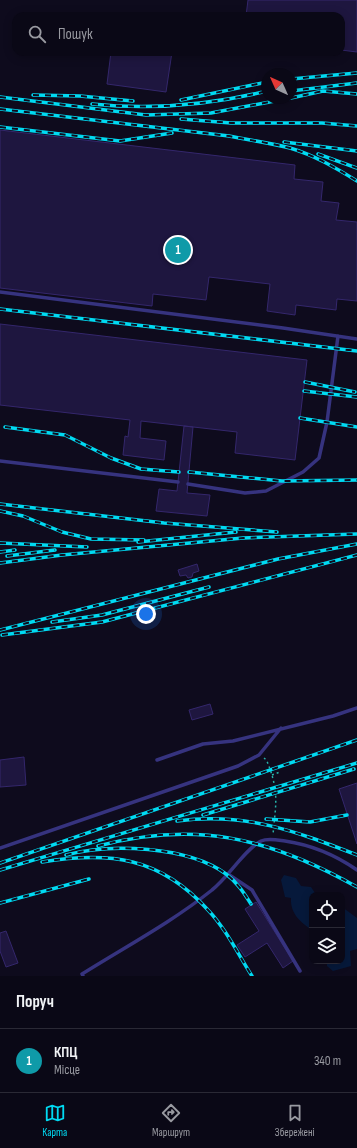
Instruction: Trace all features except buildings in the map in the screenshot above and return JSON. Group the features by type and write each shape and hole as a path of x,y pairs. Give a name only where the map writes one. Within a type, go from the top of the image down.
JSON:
{"lane":[{"path":"0,292 357,339"},
{"path":"188,484 245,493 266,491 282,481 303,472 319,458 327,422 338,336"},
{"path":"0,461 178,482"},
{"path":"157,760 203,744 233,741 357,708"},
{"path":"0,848 238,766 259,755 281,728"},
{"path":"83,976 82,974 199,900 221,883 261,841 273,839 305,844 340,858 357,870"},
{"path":"228,874 252,890 300,971"}],"path":[{"path":"259,755 267,762 277,793 273,839"},
{"path":"267,762 271,761"},
{"path":"272,775 280,772"}],"water":[{"path":"284,875 296,878 301,886 311,887 314,892 309,892 309,928 294,913 291,898 285,897 281,880"},
{"path":"345,909 357,918 357,949 350,951 351,966 333,971 327,966 327,964 345,964"}],"railway":[{"path":"297,78 357,73"},
{"path":"181,100 261,83"},
{"path":"297,90 357,83"},
{"path":"297,97 323,91 357,94"},
{"path":"92,104 114,106 180,105 224,100 261,92"},
{"path":"33,95 80,96 133,101"},
{"path":"0,97 146,115 211,113 261,104"},
{"path":"0,109 229,136 290,148 308,154 357,181"},
{"path":"181,119 231,123 322,123 357,126"},
{"path":"0,127 120,141 172,133"},
{"path":"284,142 357,151"},
{"path":"318,154 357,168"},
{"path":"0,309 357,351"},
{"path":"305,382 355,392"},
{"path":"304,391 357,397"},
{"path":"300,418 357,427"},
{"path":"5,427 65,435 111,458 141,469 179,472"},
{"path":"189,472 282,481 357,480"},
{"path":"0,504 164,523 277,532"},
{"path":"0,511 23,516 62,532 91,539 144,540"},
{"path":"138,542 236,532"},
{"path":"0,563 62,555 243,538 357,534"},
{"path":"0,543 87,547"},
{"path":"0,630 278,559 357,544"},
{"path":"0,552 15,550"},
{"path":"7,556 55,550"},
{"path":"2,635 102,622 357,555"},
{"path":"52,622 102,615 209,587"},
{"path":"0,863 357,740"},
{"path":"0,870 357,763"},
{"path":"203,815 354,769"},
{"path":"266,819 310,822 347,815"},
{"path":"177,821 202,819 248,821 291,831 357,855"},
{"path":"98,846 134,838 168,835 200,835 232,838 294,856 357,887"},
{"path":"66,855 84,851 126,848 170,853 191,858 210,865 230,877 237,884 251,904"},
{"path":"42,862 90,857 112,858 132,862 152,869 171,879 190,892 214,917 226,933 252,976"},
{"path":"0,903 89,879"}],"place":[{"name":"КПЦ","path":"178,250"}]}
